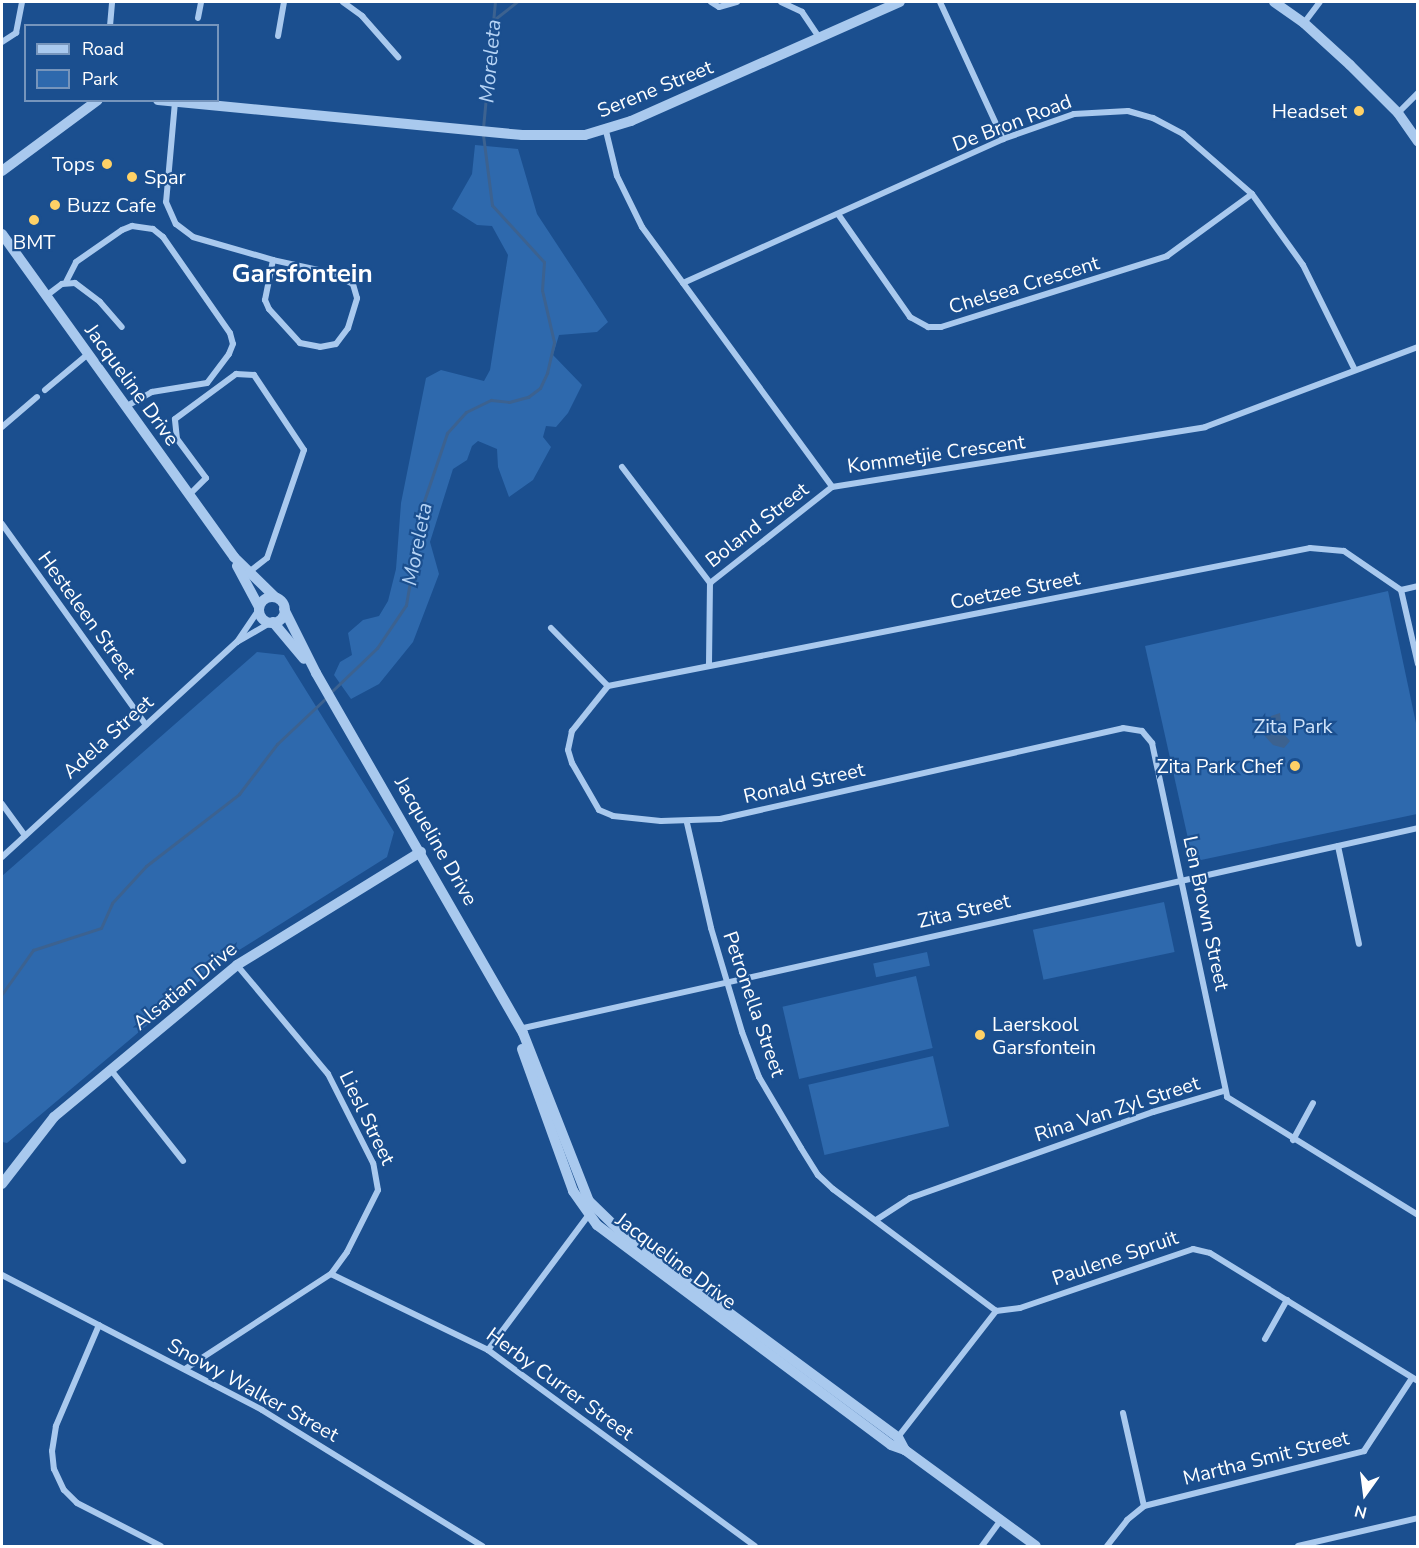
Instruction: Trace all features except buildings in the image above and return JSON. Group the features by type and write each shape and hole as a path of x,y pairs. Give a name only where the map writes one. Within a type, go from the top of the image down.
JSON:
{"street":[{"path":"2,42 16,33 22,2"},
{"path":"110,24 112,2"},
{"path":"198,18 201,2"},
{"path":"278,36 284,2"},
{"path":"343,2 362,16 398,57"},
{"path":"711,2 727,7 737,2"},
{"path":"781,2 802,12 819,37"},
{"name":"Serene Street","path":"175,102 522,135 563,136 606,131 900,2"},
{"path":"940,2 1003,139"},
{"path":"1274,2 1304,23 1398,113 1418,142"},
{"path":"1304,23 1320,2"},
{"path":"1398,113 1418,93"},
{"path":"2,171 95,102"},
{"path":"175,102 166,202 176,224 193,237 273,260 332,273 353,284 357,298 348,328 336,344 320,347 300,343 268,309 265,300 273,260"},
{"name":"De Bron Road","path":"684,283 1003,139 1074,114 1128,111 1153,118 1183,134 1252,194 1303,265 1355,370"},
{"name":"Kommetjie Crescent","path":"606,131 628,203 832,487 1205,427 1418,347"},
{"name":"Chelsea Crescent","path":"838,214 910,317 928,327 941,327 1167,256 1252,194"},
{"path":"46,296 66,282 76,262 122,230 132,226 153,229 163,237 230,333 232,344 229,354 207,383 152,392 125,407"},
{"name":"Jacqueline Drive","path":"2,234 234,557 275,597"},
{"path":"66,282 75,283 93,297 122,327"},
{"path":"45,390 88,354"},
{"path":"189,495 206,478 177,439 175,419 236,374 259,378 304,450 270,551 248,573"},
{"path":"2,427 37,397"},
{"path":"622,467 710,583"},
{"name":"Boland Street","path":"709,664 710,583 832,487"},
{"name":"Hesteleen Street","path":"2,524 146,725"},
{"name":"Coetzee Street","path":"608,686 709,664 1310,548 1344,551 1401,590"},
{"name":"Jacqueline Drive","path":"234,557 259,608"},
{"path":"1418,586 1401,590 1418,664"},
{"path":"275,597 284,609 280,619 272,622 264,620 259,608 263,600 275,597"},
{"name":"Adela Street","path":"237,642 259,608"},
{"name":"Jacqueline Drive","path":"284,609 316,673 422,852 519,1029 519,1040 573,1191 591,1212 905,1450 1036,1546"},
{"name":"Jacqueline Drive","path":"272,622 316,673"},
{"name":"Adela Street","path":"2,856 237,642 272,622"},
{"path":"550,628 608,686"},
{"name":"Ronald Street","path":"608,686 586,711 569,740 568,750 582,786 593,804 604,813 687,823 1124,728 1142,731 1152,743"},
{"name":"Len Brown Street","path":"1152,743 1224,1091"},
{"path":"2,804 25,836"},
{"name":"Petronella Street","path":"687,823 727,981 759,1077 818,1175 996,1311"},
{"name":"Zita Street","path":"519,1029 1181,879 1418,828"},
{"path":"1338,846 1359,944"},
{"name":"Alsatian Drive","path":"2,1184 54,1117 237,965 422,852"},
{"name":"Liesl Street","path":"185,1369 331,1274 374,1202 377,1176 328,1074 237,965"},
{"path":"111,1070 183,1161"},
{"name":"Rina Van Zyl Street","path":"876,1220 910,1198 1153,1112 1224,1091 1235,1105 1418,1215"},
{"path":"1293,1140 1312,1103"},
{"path":"488,1350 591,1212"},
{"name":"Paulene Spruit","path":"996,1311 1020,1308 1193,1249 1210,1253 1415,1379"},
{"name":"Herby Currer Street","path":"331,1274 488,1350 755,1546"},
{"name":"Snowy Walker Street","path":"2,1275 185,1369 333,1452 482,1546"},
{"path":"1265,1339 1287,1300"},
{"path":"894,1441 996,1311"},
{"path":"99,1325 56,1426 52,1451 54,1469 64,1490 77,1503 161,1546"},
{"name":"Martha Smit Street","path":"1107,1546 1127,1520 1144,1506 1365,1451 1415,1379"},
{"path":"1123,1413 1144,1506"},
{"path":"1298,1546 1418,1518"},
{"path":"982,1546 1000,1520"}],"green space":[{"path":"475,145 518,149 537,214 608,322 597,332 559,335 553,355 582,385 568,413 556,427 546,426 543,437 551,447 533,480 509,497 498,467 497,449 478,441 472,446 467,460 453,469 430,542 439,574 413,642 379,684 351,699 334,675 340,662 352,655 348,633 363,620 379,616 388,601 396,569 401,503 426,378 441,370 484,381 490,370 508,255 492,226 477,225 452,209 472,174"},
{"name":"Zita Park","path":"1388,591 1417,728 1417,814 1201,860 1191,852 1145,646"},
{"path":"257,652 284,655 394,832 387,857 228,957 7,1143 2,1142 2,876"},
{"path":"1164,902 1175,952 1044,980 1033,930"},
{"path":"927,952 930,966 876,977 873,963"},
{"path":"916,976 933,1048 799,1079 783,1007"},
{"path":"933,1056 949,1126 824,1155 808,1085"}],"shaded area":[{"path":"1280,713 1282,732 1290,741 1284,748 1273,745 1263,734 1271,716"}],"waterway":[{"name":"Moreleta","path":"483,128 495,2"},
{"path":"491,22 517,2"},
{"name":"Moreleta","path":"331,692 377,648 406,605 423,504 447,433 466,412 491,400 509,402 528,397 540,388 547,373 554,342 542,290 544,262 492,205 483,135"},
{"name":"Moreleta","path":"2,994 33,950 101,928 112,903 146,866 239,794 277,744 327,697"}],"place":[{"name":"Headset","path":"1359,111"},
{"name":"Tops","path":"107,164"},
{"name":"Spar","path":"132,177"},
{"name":"Buzz Cafe","path":"55,205"},
{"name":"BMT","path":"34,220"},
{"name":"Zita Park Chef","path":"1295,766"},
{"name":"Laerskool Garsfontein","path":"980,1035"}],"district":[{"name":"Garsfontein","path":"302,274"}]}
